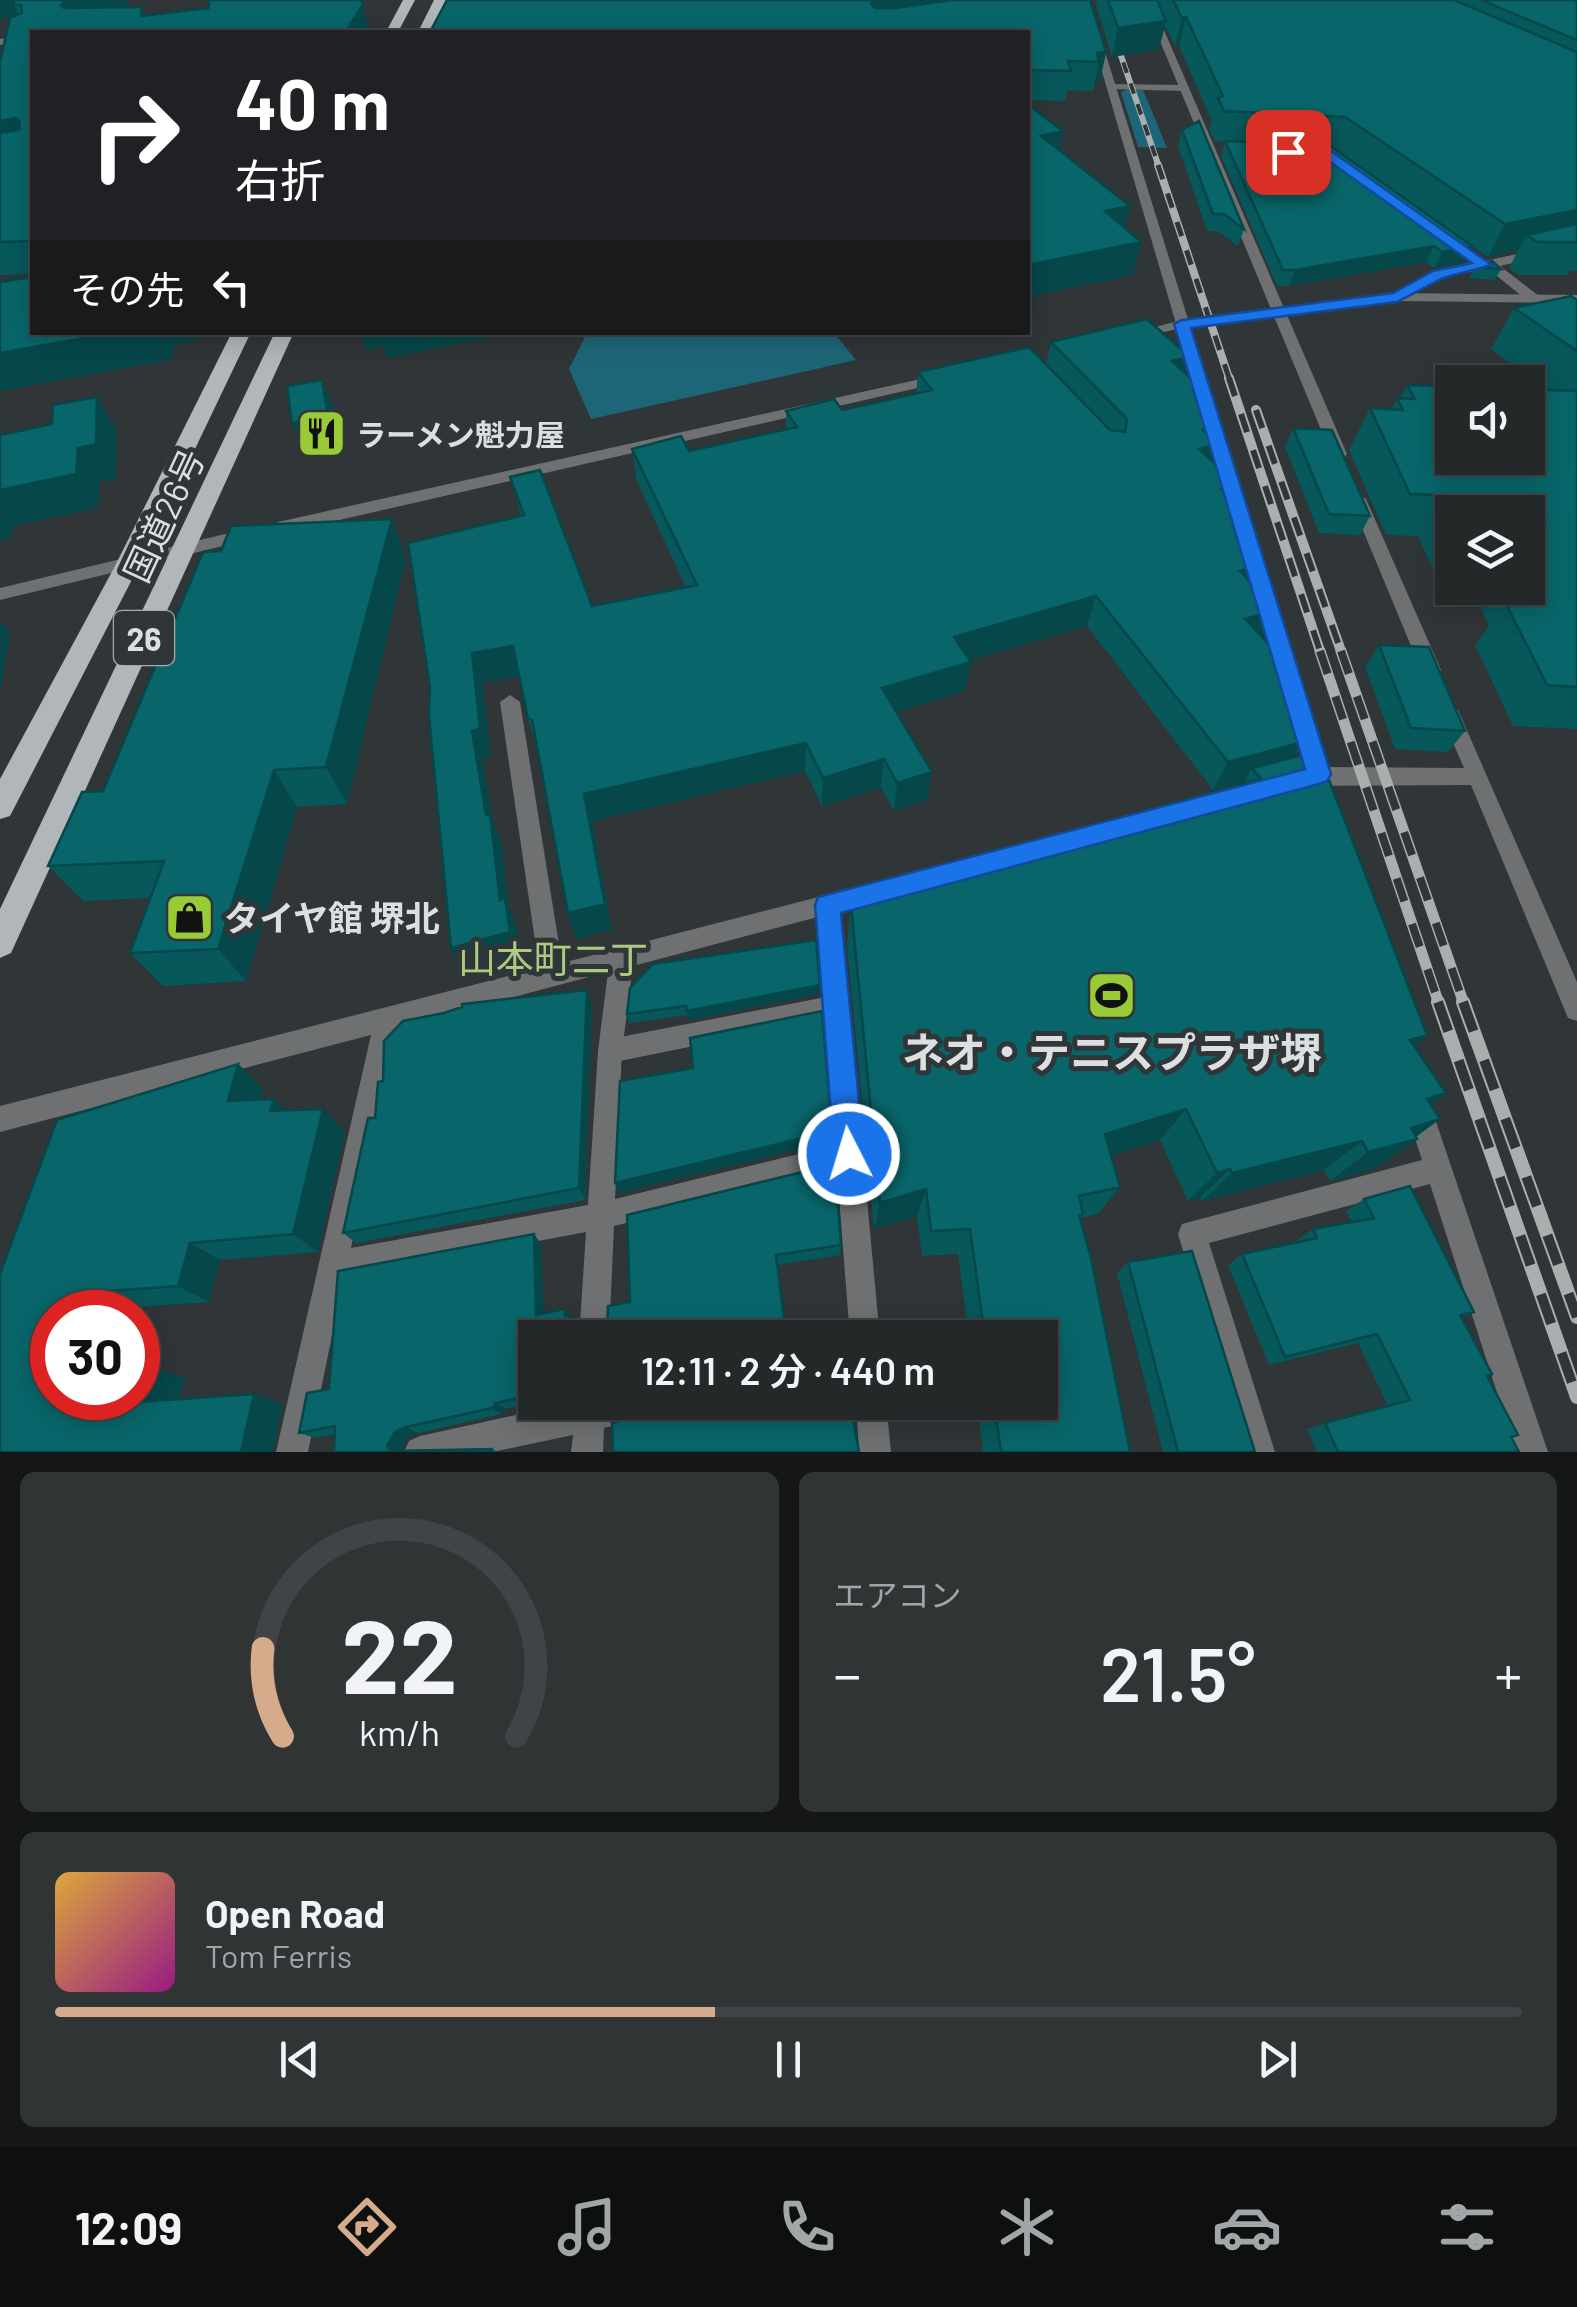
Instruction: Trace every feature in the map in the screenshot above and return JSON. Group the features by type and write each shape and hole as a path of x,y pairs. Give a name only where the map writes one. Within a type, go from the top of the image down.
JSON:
{"highway":[{"path":"393,30 409,0"},
{"path":"425,30 440,0"},
{"name":"国道26号","path":"0,806 127,566 241,335"},
{"name":"国道26号","path":"0,942 284,335"}],"street":[{"path":"1147,0 1346,470"},
{"path":"1084,1 1322,784"},
{"path":"0,42 30,38"},
{"path":"1110,86 1185,88"},
{"path":"1211,148 1230,149"},
{"path":"1397,297 1439,274 1577,244"},
{"path":"1468,254 1534,299"},
{"path":"1112,340 1182,324 1397,297 1577,299"},
{"path":"0,594 963,373"},
{"path":"1353,488 1439,687"},
{"path":"510,702 552,975"},
{"path":"1446,705 1577,1010"},
{"path":"1281,784 1478,778"},
{"path":"0,1119 903,885"},
{"path":"828,905 863,1320"},
{"path":"595,1320 610,1051 622,958"},
{"path":"610,1051 836,1006"},
{"path":"292,1452 387,1018"},
{"path":"1414,1094 1532,1452"},
{"path":"332,1266 600,1216 849,1154"},
{"path":"1259,1452 1192,1234 1437,1169"},
{"path":"420,1452 547,1420"},
{"path":"587,1452 589,1420"},
{"path":"872,1420 875,1452"}],"shaded area":[{"path":"1143,90 1167,148 1138,147 1121,92"},
{"path":"586,335 836,335 856,360 591,419 569,369"}],"building":[{"path":"14,0 72,0 61,5 142,7 141,16 209,8 209,0 361,0 363,4 347,30 30,30 30,241 0,242 0,133 19,130 20,122 16,118 0,121 0,62 10,18 22,13 21,5 13,4"},
{"path":"447,0 874,0 871,4 875,8 896,8 952,0 1090,0 1106,52 1097,53 1099,62 1068,61 1071,71 1030,70 1030,30 431,30"},
{"path":"1108,0 1157,0 1166,21 1118,28"},
{"path":"1173,0 1454,0 1577,52 1577,210 1505,224 1345,117 1224,111 1218,98 1223,96 1186,17 1182,18"},
{"path":"1481,0 1577,0 1577,40"},
{"path":"1030,106 1063,131 1041,136 1130,206 1105,211 1141,242 1030,265"},
{"path":"1199,121 1244,229 1224,214 1213,214 1182,130"},
{"path":"1225,141 1329,145 1472,246 1442,252 1434,246 1283,270"},
{"path":"1577,224 1577,242 1537,242 1527,235"},
{"path":"1492,261 1501,269 1475,267"},
{"path":"30,277 30,335 101,335 0,353 0,282"},
{"path":"1571,296 1577,300 1577,351 1514,308"},
{"path":"1147,319 1190,357 1172,361 1212,398 1203,400 1218,413 1221,425 1203,430 1218,444 1199,449 1237,484 1221,489 1246,514 1262,565 1240,571 1276,611 1245,619 1291,667 1283,670 1306,697 1307,701 1298,704 1314,723 1295,729 1300,743 1228,762 1096,596 954,637 971,662 882,688 932,772 897,783 884,759 823,778 806,743 584,794 605,904 568,913 532,720 528,719 513,646 472,653 480,728 472,731 486,815 490,814 500,900 505,898 510,932 451,948 429,716 430,687 408,543 524,515 510,477 540,470 592,606 697,585 632,449 681,436 689,451 797,427 786,411 834,399 842,410 932,390 918,372 1029,347 1110,430 1125,432 1127,419 1051,342"},
{"path":"322,380 328,416 292,423 287,386"},
{"path":"1407,385 1435,386 1435,475 1545,475 1545,390 1577,391 1577,687 1547,685 1507,605 1545,605 1545,495 1410,494 1370,408 1403,410 1397,398 1415,399"},
{"path":"97,397 96,444 78,448 76,474 0,490 0,435 52,424 53,405"},
{"path":"1293,428 1332,430 1370,516 1329,514"},
{"path":"392,519 326,767 274,770 218,949 130,953 164,861 48,866 82,792 103,791 203,552 221,551 231,526"},
{"path":"1379,645 1429,647 1465,731 1411,728"},
{"name":"ネオ・テニスプラザ堺","path":"1318,751 1427,1035 1410,1040 1446,1093 1427,1099 1440,1119 1411,1128 1417,1139 1368,1152 1362,1141 1232,1173 1230,1169 1217,1173 1186,1109 1105,1134 1120,1187 1079,1196 1083,1214 1079,1215 1130,1452 1001,1452 997,1420 1058,1420 1058,1320 983,1320 970,1229 931,1231 926,1189 880,1203 851,905 858,904 857,890 1261,779 1252,768"},
{"path":"816,940 820,985 687,1011 686,1006 627,1014 630,988 653,964"},
{"path":"587,990 579,1188 343,1233 368,1118 375,1118 378,1082 383,1081 384,1041 403,1021 444,1013 462,1004"},
{"path":"822,1011 832,1131 615,1183 620,1081 693,1068 690,1038"},
{"path":"238,1064 228,1101 274,1099 270,1111 323,1109 293,1234 190,1243 178,1286 30,1290 30,1420 160,1420 160,1401 254,1394 241,1452 0,1452 0,1274 57,1120"},
{"path":"835,1164 841,1245 776,1255 784,1320 607,1320 608,1306 630,1302 627,1215"},
{"path":"1410,1186 1474,1312 1460,1315 1492,1374 1487,1376 1518,1435 1511,1437 1519,1452 1338,1452 1325,1423 1410,1400 1377,1334 1285,1357 1242,1254 1317,1238 1313,1229 1374,1218 1364,1199"},
{"path":"534,1234 536,1315 564,1309 565,1316 569,1315 569,1320 518,1320 518,1398 496,1403 492,1408 406,1427 395,1432 387,1446 391,1451 492,1452 334,1452 335,1426 299,1433 307,1393 329,1389 338,1271"},
{"path":"1192,1251 1255,1452 1178,1452 1128,1262"},
{"path":"853,1420 859,1452 613,1452 612,1423"}],"railway":[{"path":"1102,0 1159,167"},
{"path":"1158,165 1320,651"},
{"path":"1256,410 1342,654"},
{"path":"1320,651 1439,1004"},
{"path":"1341,651 1464,1004"},
{"path":"1438,1002 1577,1397"},
{"path":"1463,1002 1577,1317"}],"place":[{"name":"ラーメン魁力屋","path":"321,434"},
{"name":"タイヤ館 堺北","path":"189,917"},
{"name":"ネオ・テニスプラザ堺","path":"1112,995"}],"district":[{"name":"山本町二丁","path":"553,958"}],"route":[{"path":"849,1154 828,905 1319,774 1182,324 1397,297 1439,274 1484,265 1326,153 1288,152"}]}
